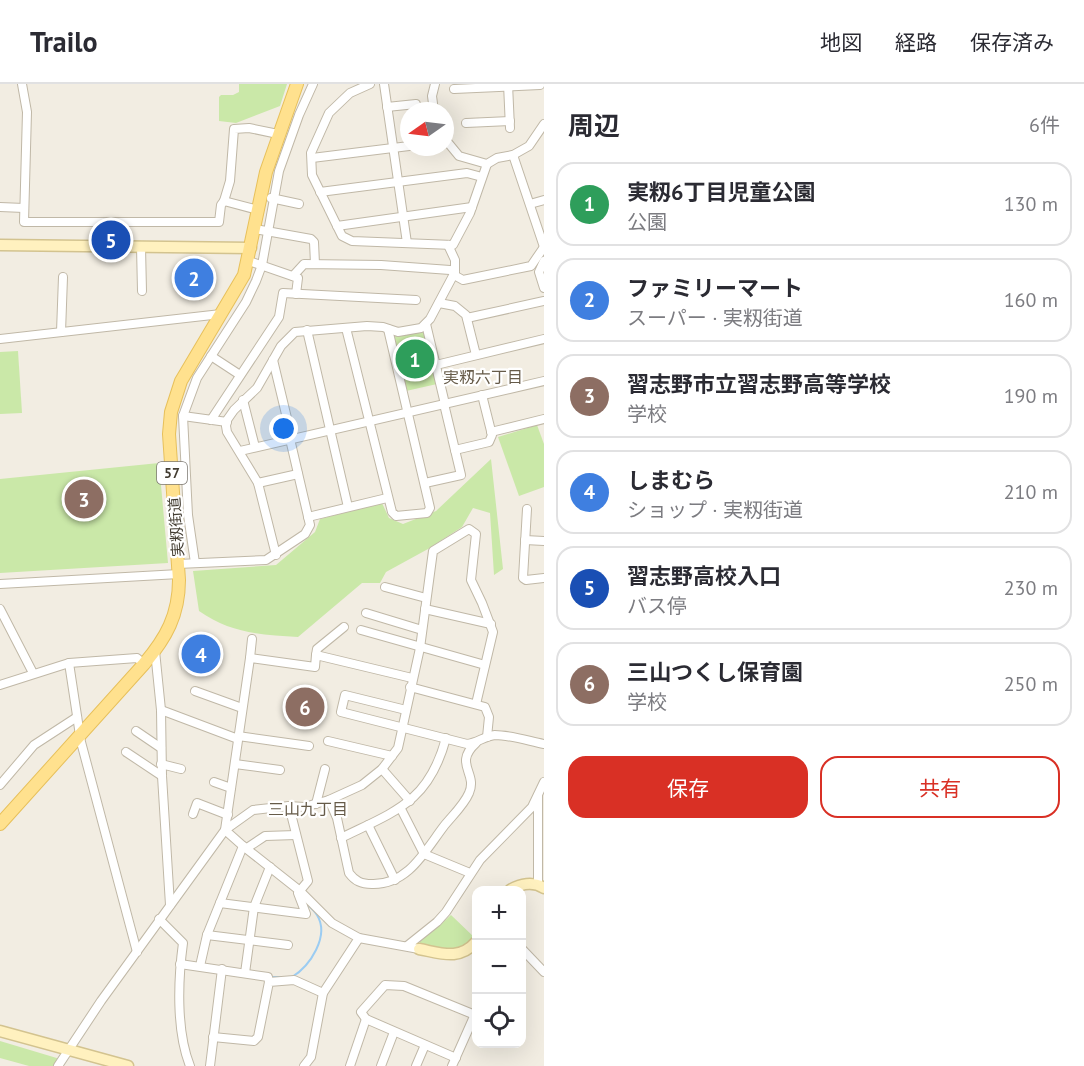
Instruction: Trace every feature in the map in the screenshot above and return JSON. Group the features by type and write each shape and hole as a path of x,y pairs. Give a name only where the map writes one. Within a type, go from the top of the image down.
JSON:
{"main road":[{"name":"実籾街道","path":"0,824 144,664 169,630 179,595 169,434 171,412 181,381 239,286 249,261 258,210 267,198 266,172 297,84"}],"street":[{"path":"22,84 27,112 24,222 219,222 221,205 230,181 234,129 249,128 278,134"},
{"path":"195,563 188,515 183,416 197,378 246,302 262,265 268,231 267,198 313,84"},
{"path":"370,84 350,93 329,113 311,153 312,175 342,236 352,241 453,245 472,207 487,164 496,158 513,155 529,146 544,124"},
{"path":"384,84 407,243"},
{"path":"433,102 435,84"},
{"path":"466,123 510,124 508,85"},
{"path":"454,89 540,85"},
{"path":"387,107 400,106"},
{"path":"312,158 400,147"},
{"path":"454,150 459,156 487,164"},
{"path":"513,155 544,247 539,263 544,288"},
{"path":"320,192 467,173 482,177"},
{"path":"267,198 299,204"},
{"path":"530,204 544,200"},
{"path":"224,201 258,210"},
{"path":"0,207 24,208"},
{"path":"337,226 472,207"},
{"path":"255,229 311,239 314,242 315,264"},
{"path":"0,245 251,248"},
{"path":"276,555 258,483 227,432 227,422 234,410 256,388 281,346 296,332 367,326 398,332 417,330 426,324 455,273 454,260 447,245"},
{"path":"141,247 142,291"},
{"path":"249,261 298,278 296,294"},
{"path":"293,276 304,264 315,264 450,270 463,280 539,263"},
{"path":"61,332 63,277"},
{"path":"211,420 279,317 283,293 416,300"},
{"path":"467,318 544,301"},
{"path":"439,303 460,309 466,315 476,355"},
{"path":"0,339 220,314"},
{"path":"424,483 461,475 426,324"},
{"path":"346,328 392,512 396,516 427,513 430,508 388,329"},
{"path":"307,330 348,507"},
{"path":"436,365 544,339"},
{"path":"211,356 240,375"},
{"path":"0,584 178,569 195,563 266,560 305,534 310,525 273,360"},
{"path":"240,451 544,381"},
{"path":"455,450 489,442 491,432 482,395"},
{"path":"243,400 255,447"},
{"path":"183,416 227,422"},
{"path":"491,432 544,419"},
{"path":"258,483 298,474"},
{"path":"308,517 387,498"},
{"path":"527,509 523,578 526,580 544,578"},
{"path":"58,1066 159,919 225,830 253,810 289,806 304,807 330,800 362,785 382,769 392,756 398,748 420,648 434,551 469,529 476,534 471,580 493,632 476,704"},
{"path":"525,540 544,541"},
{"path":"385,587 426,598"},
{"path":"0,609 33,673"},
{"path":"425,609 491,624"},
{"path":"366,613 422,630"},
{"path":"250,658 315,667 317,649 344,627"},
{"path":"360,630 485,665"},
{"path":"225,830 252,639"},
{"path":"155,651 161,710 161,764 170,905"},
{"path":"316,655 412,678"},
{"path":"0,685 69,663 137,658 144,664"},
{"path":"69,663 80,736 137,952"},
{"path":"410,687 485,707 488,712 488,737"},
{"path":"195,692 242,708"},
{"path":"406,711 345,695 341,712 467,744 476,743"},
{"path":"161,710 238,738 309,746"},
{"path":"0,785 34,745 77,717"},
{"path":"136,731 161,748"},
{"path":"330,800 337,818 349,873 358,882 374,885 395,880 408,872 424,854 469,794 470,778 464,763 468,750 476,743 496,735 544,744"},
{"path":"341,838 400,809 410,801 424,787 440,760 446,738"},
{"path":"328,741 392,756"},
{"path":"126,752 162,776"},
{"path":"161,764 181,769"},
{"path":"235,764 280,770"},
{"path":"316,804 325,769"},
{"path":"382,769 410,801"},
{"path":"214,782 231,788"},
{"path":"407,946 446,912 470,873 488,851 532,807 544,782"},
{"path":"521,886 541,886 538,796"},
{"path":"193,814 197,803 228,814"},
{"path":"220,903 306,914 298,897 308,881 289,806"},
{"path":"400,809 424,854 470,873"},
{"path":"368,825 395,880"},
{"path":"225,830 300,891 332,923 359,938 450,955 457,955 472,946"},
{"path":"200,966 207,935 245,847 265,836 296,835"},
{"path":"245,973 254,908 270,867"},
{"path":"159,919 183,943 180,964 180,1005 183,1039 190,1066"},
{"path":"207,935 288,945"},
{"path":"303,1066 311,1057 323,993 359,938"},
{"path":"526,953 544,972"},
{"path":"180,964 268,977 269,982 258,1037 254,1041 213,1037"},
{"path":"210,1066 222,969"},
{"path":"269,982 294,980 323,993"},
{"path":"456,1058 366,1019 361,1012 385,985 404,986 472,1012"},
{"path":"350,1066 366,1019"},
{"path":"452,1066 472,1022"},
{"path":"0,1031 128,1066"},
{"path":"381,1066 394,1032"},
{"path":"416,1066 425,1045"}],"green space":[{"path":"239,84 287,84 280,106 236,123 219,121 219,97 239,92"},
{"path":"425,329 437,384 406,391 392,334 415,334"},
{"path":"18,351 22,413 0,414 0,352"},
{"path":"537,425 544,444 544,487 519,496 498,437"},
{"path":"491,459 503,569 494,575 490,513 473,508 462,527 386,572 380,583 362,583 298,637 246,632 222,624 199,611 193,571 276,565 315,532 320,519 382,503 389,518 403,524 436,511"},
{"path":"159,463 168,563 0,573 0,479"},
{"path":"451,915 472,935 472,941 461,950 422,946 419,941"},
{"path":"0,1041 60,1059 55,1066 29,1066 0,1058"}],"waterway":[{"path":"292,977 305,966 320,941 320,923 317,915 304,901"},
{"path":"272,977 286,977"}],"place":[{"name":"習志野高校入口","path":"111,240"},
{"name":"ファミリーマート","path":"194,278"},
{"name":"実籾6丁目児童公園","path":"415,359"},
{"name":"習志野市立習志野高等学校","path":"84,499"},
{"name":"しまむら","path":"201,654"},
{"name":"三山つくし保育園","path":"305,707"}],"district":[{"name":"実籾六丁目","path":"483,377"},
{"name":"三山九丁目","path":"308,809"}]}
